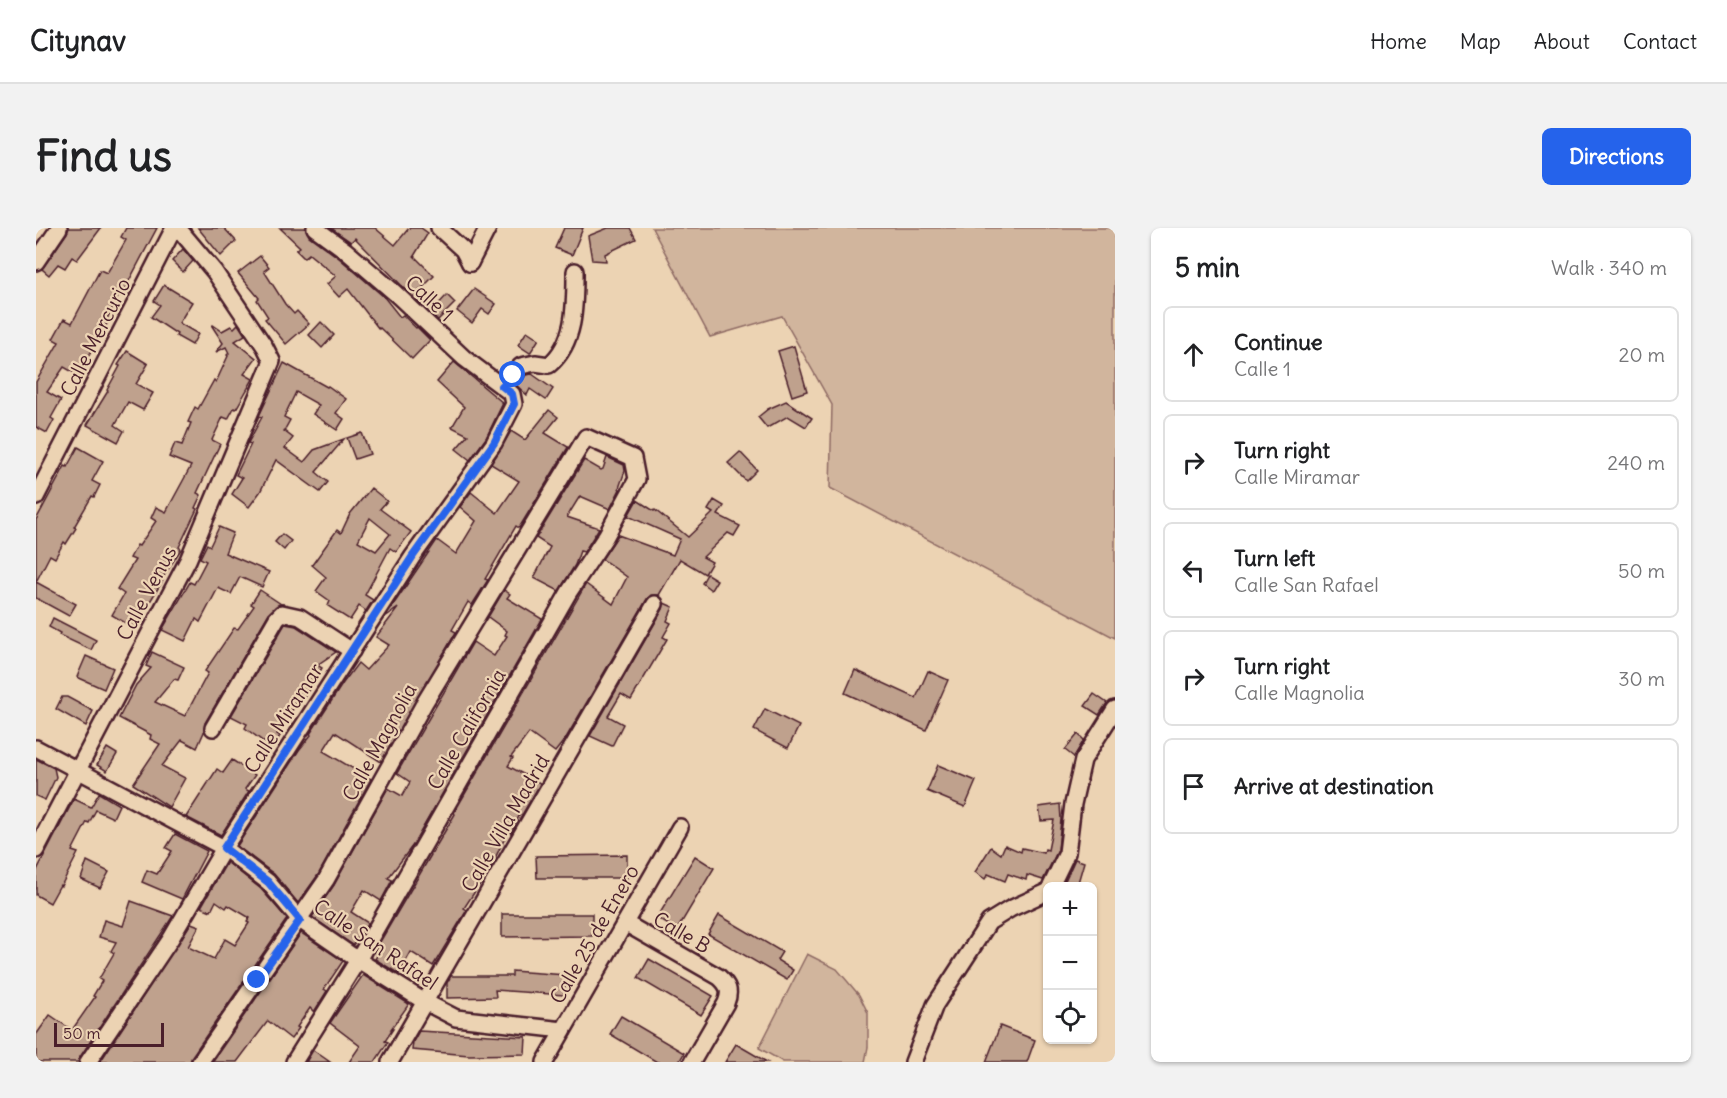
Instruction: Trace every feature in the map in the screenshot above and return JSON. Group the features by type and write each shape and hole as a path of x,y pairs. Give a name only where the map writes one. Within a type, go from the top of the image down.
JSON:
{"street":[{"path":"36,262 59,228"},
{"name":"Calle Venus","path":"36,850 188,560 272,361 214,271 176,228"},
{"name":"Calle Mercurio","path":"36,497 176,228"},
{"name":"Calle 1","path":"315,228 345,250 452,347 512,394 515,400"},
{"path":"439,228 463,250 470,263 488,228"},
{"path":"502,386 521,366 535,363 549,365 554,360 572,327 575,298 574,271"},
{"name":"Calle Miramar","path":"88,1062 170,940 224,848 413,556 494,443 513,409 515,400"},
{"name":"Calle Magnolia","path":"200,1062 326,880 425,702 586,437"},
{"name":"Calle California","path":"294,1062 358,960 568,592 606,536 637,478 633,458 586,437"},
{"name":"Calle Villa Madrid","path":"390,1062 655,604"},
{"path":"213,728 282,613 290,613 306,621 352,651"},
{"path":"1053,882 1067,853 1073,804 1083,760 1115,709"},
{"name":"Calle San Rafael","path":"36,748 224,848 268,882 300,920 424,1002 456,1018 563,1030"},
{"name":"Calle 25 de Enero","path":"545,1062 680,827"},
{"path":"913,1062 935,1005 989,922 1010,909 1043,894"},
{"name":"Calle B","path":"625,923 719,977 727,985 729,994 692,1062"}],"shaded area":[{"path":"652,228 1115,228 1115,638 830,488 832,405 782,316 710,337"},
{"path":"807,954 837,969 859,995 868,1013 868,1047 865,1062 783,1062 759,1048"}],"building":[{"path":"69,228 101,228 77,260 72,257 65,268 58,264 49,275 42,269"},
{"path":"126,228 157,228 78,375 64,367 47,392 61,400 51,418 54,420 47,433 36,427 36,382 59,342 53,339 64,319 72,323 100,270 107,273 126,240 121,237"},
{"path":"198,228 224,228 236,241 221,256"},
{"path":"280,228 305,228 309,236 339,258 384,297 400,317 403,315 430,340 412,359 379,329 348,289 339,297 327,284 336,276 309,254 304,258 296,250 300,247"},
{"path":"331,228 375,228 395,245 409,228 421,228 428,233 414,256 434,276 413,297 355,238 351,242"},
{"path":"564,228 583,228 572,255 555,248"},
{"path":"608,228 630,228 636,239 605,254 606,261 592,260 588,236"},
{"path":"183,249 193,261 183,272 172,261"},
{"path":"260,256 269,267 264,271 285,304 294,314 297,311 309,324 286,344 265,319 268,317 257,300 259,298 238,273"},
{"path":"164,285 192,302 179,323 198,334 192,345 151,317 160,305 154,301"},
{"path":"474,289 496,304 489,314 482,309 472,323 457,311"},
{"path":"447,295 455,303 438,320 430,313"},
{"path":"321,322 334,335 322,348 309,335"},
{"path":"238,324 245,335 235,341 256,358 244,374 253,379 236,409 234,408 228,419 223,417 212,440 220,444 197,493 201,495 195,508 197,509 179,547 181,549 134,628 112,615 124,594 117,589 135,560 130,558 137,545 139,546 156,521 151,518 156,507 166,512 191,466 169,457 175,443 182,445 195,407 198,409 214,380 216,382 229,353 226,347 216,352 223,343 212,326 222,331 231,326 234,328"},
{"path":"527,331 539,339 530,353 518,345"},
{"path":"794,346 807,391 792,396 778,351"},
{"path":"127,351 148,364 136,384 153,393 143,410 128,402 115,425 124,431 118,442 87,425 108,391 120,366 118,365"},
{"path":"454,362 503,403 486,438 470,460 456,449 468,435 452,427 464,407 437,382"},
{"path":"284,363 328,386 346,399 336,413 344,419 337,430 313,414 319,405 296,392 284,417 290,420 284,431 293,438 285,448 304,462 314,450 344,439 316,472 328,482 320,492 276,460 260,492 249,507 232,494 242,478 236,475 251,444 248,443 262,417 259,416"},
{"path":"532,374 553,389 546,400 530,389 527,395 516,385 526,375"},
{"path":"786,401 812,418 806,427 788,416 767,428 758,417 768,409"},
{"path":"549,410 558,417 545,433 568,447 519,528 516,526 485,579 488,580 472,605 468,602 452,630 456,632 381,762 335,732 323,751 371,779 318,875 298,903 274,874 237,846 358,663 366,670 389,645 376,637 398,608 385,617 437,540 456,554 476,521 460,507 471,492 497,513 519,481 491,464 511,431 525,440"},
{"path":"362,433 370,454 355,459 347,438"},
{"path":"78,447 103,461 92,481 100,485 66,544 64,542 55,558 50,555 36,582 36,520"},
{"path":"740,452 757,470 746,481 728,463"},
{"path":"607,457 624,465 625,471 620,489 610,509 580,496 567,517 599,528 584,552 580,551 575,565 559,591 534,578 550,547 536,538 584,460 601,470"},
{"path":"371,488 387,501 380,509 411,532 396,552 390,548 365,595 373,600 366,611 359,606 350,620 328,606 330,601 316,591 326,577 312,565 337,530 341,533 350,514","holes":["370,518 390,534 376,551 358,541"]},
{"path":"637,500 655,510 688,537 713,513 708,510 714,500 724,506 718,515 740,526 734,536 728,533 703,557 712,562 705,574 680,559 659,595 651,595 647,599 566,738 555,752 529,733 511,757 513,758 508,766 540,783 539,786 522,815 520,814 511,833 508,832 489,870 464,908 467,910 433,966 411,952 399,974 375,959 378,954 374,952 586,584 613,604 627,577 602,559 618,535 673,555 680,539 628,516"},
{"path":"219,527 233,533 225,553 269,572 262,587 240,577 231,594 218,588 200,622 196,619 185,641 162,630 190,582 194,584 206,561 200,558 207,544 210,546"},
{"path":"282,534 291,541 284,550 275,542"},
{"path":"707,574 717,580 711,590 702,583"},
{"path":"36,582 76,604 69,616 36,598"},
{"path":"260,590 281,604 269,613 205,723 197,748 182,740 162,766 185,778 169,807 133,784 160,744 150,739 151,735 119,718 136,685 151,668 146,666 152,652 184,667 178,680 174,679 155,702 185,716 208,673 205,671 234,628 238,629 254,606 251,604"},
{"path":"504,590 510,594 507,598 542,619 413,845 388,878 392,880 381,901 364,890 351,912 368,923 353,945 312,917 334,885 388,788 402,796 410,782 397,773 473,642 494,656 507,636 505,635 507,631 488,617"},
{"path":"664,603 673,607 667,621 671,623 663,637 667,639 631,700 621,694 608,716 623,724 612,746 590,736 663,609"},
{"path":"53,618 96,640 91,650 59,635 60,633 49,627"},
{"path":"285,624 296,626 336,652 317,665 322,668 301,702 298,701 277,734 280,736 272,748 245,728 247,724 231,716"},
{"path":"86,656 113,668 104,689 77,677"},
{"path":"855,670 916,698 928,671 948,680 926,730 845,693"},
{"path":"1094,694 1107,703 1099,715 1085,706"},
{"path":"62,697 67,697 93,711 86,726 56,709"},
{"path":"765,709 799,726 788,748 754,730"},
{"path":"1078,734 1084,740 1074,757 1065,750"},
{"path":"107,748 117,754 107,771 97,765"},
{"path":"36,759 54,768 56,777 45,800 36,796"},
{"path":"232,760 255,775 245,789 249,791 221,835 186,817 217,769 223,773"},
{"path":"938,765 976,781 965,807 927,791"},
{"path":"99,793 119,805 113,818 96,810 89,823 87,822 72,851 78,853 50,903 36,895 36,872 74,799 91,807"},
{"path":"1060,804 1058,850 1043,880 1027,875 1026,880 1008,874 1005,881 988,874 985,879 975,872 991,847 1001,854 1005,845 1021,852 1022,848 1044,853 1045,849 1048,850 1054,820 1041,821 1039,807"},
{"path":"175,834 207,851 182,899 142,882 147,870 157,874 172,851 166,848"},
{"path":"627,855 627,878 537,878 536,856"},
{"path":"695,856 714,868 677,930 657,918"},
{"path":"1075,859 1084,862 1078,882 1064,882"},
{"path":"87,861 109,872 100,888 81,879"},
{"path":"227,862 261,889 287,919 190,1062 100,1062 191,923 199,926 188,947 214,959 225,939 235,945 249,923 247,922 250,918 216,901 211,911 201,907"},
{"path":"131,901 173,916 78,1062 36,1062 36,1035 50,1015 72,1030 95,997 93,996 102,981 99,979 114,953 111,951 116,942 99,937 104,920 123,926"},
{"path":"502,914 592,914 592,936 502,937"},
{"path":"719,915 782,952 777,960 793,970 787,980 708,934"},
{"path":"301,933 343,961 324,989 327,991 314,1012 310,1008 291,1039 268,1021 237,1062 212,1062"},
{"path":"649,959 713,996 701,1015 638,978"},
{"path":"512,971 566,975 564,995 495,990 496,997 447,998 447,983 451,976 512,976"},
{"path":"363,975 409,1004 391,1029 393,1029 385,1041 388,1042 375,1062 349,1062 360,1046 330,1023"},
{"path":"621,1016 684,1053 679,1062 657,1062 610,1034"},
{"path":"1000,1026 1035,1040 1027,1062 986,1062"},
{"path":"419,1031 526,1037 525,1054 469,1055 412,1050 413,1042"},
{"path":"736,1044 767,1062 725,1062"},
{"path":"313,1050 330,1062 306,1062"}],"route":[{"path":"257,980 300,920 268,882 224,848 413,556 494,443 513,409 515,400 512,394 502,386 513,375"}]}
